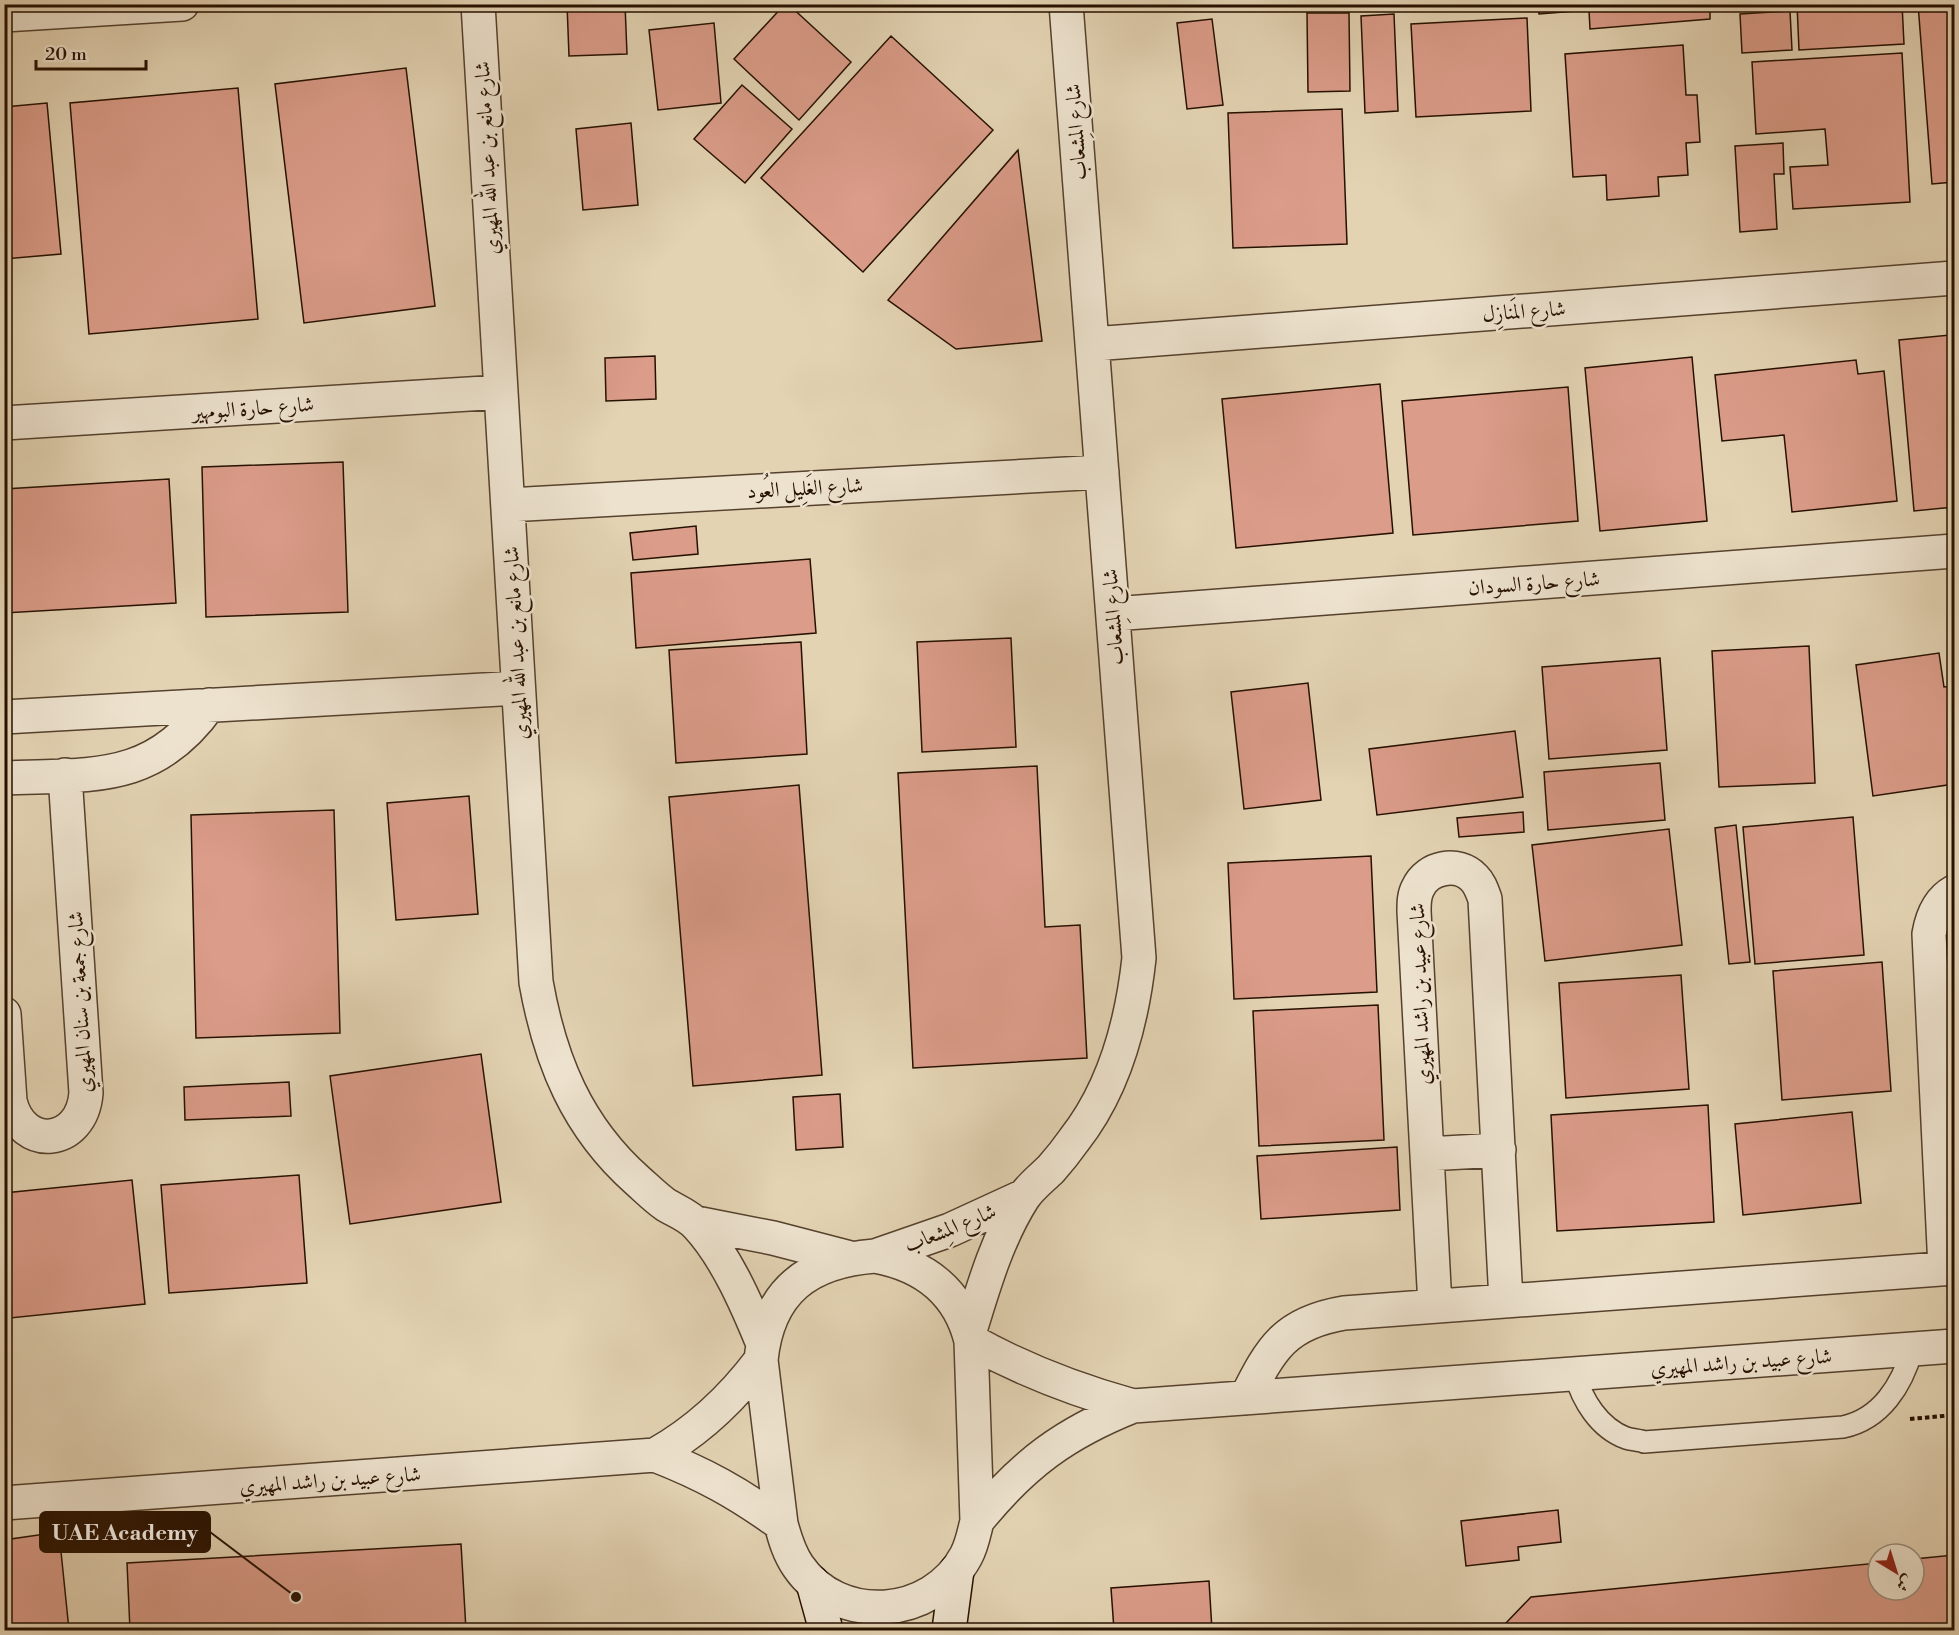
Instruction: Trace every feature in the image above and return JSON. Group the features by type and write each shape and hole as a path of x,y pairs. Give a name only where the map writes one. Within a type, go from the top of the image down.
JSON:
{"street":[{"path":"4,15 182,4"},
{"name":"شارع مانع بن عبد الله المهيري","path":"478,4 536,982 543,1021 554,1057 570,1093 589,1126 637,1181 665,1204 696,1223 862,1257 896,1260 916,1268 934,1280 950,1296 961,1314 970,1337"},
{"name":"شارع المِشعاب","path":"970,1337 992,1263 1024,1196 1076,1139 1097,1106 1113,1071 1126,1034 1135,997 1139,958 1066,4"},
{"name":"شارع المَنازِل","path":"1093,344 1954,278"},
{"name":"شارع حارة البومهير","path":"4,423 501,392"},
{"name":"شارع الغَلِيل العُود","path":"508,505 1102,472"},
{"name":"شارع حارة السودان","path":"1113,615 1954,551"},
{"path":"4,717 518,688"},
{"path":"4,778 100,773 143,762 163,752 181,739 209,705"},
{"name":"شارع جمعة بن سنان المهيري","path":"4,1014 10,1101 13,1114 21,1125 32,1133 45,1136 59,1134 71,1128 80,1118 85,1106 86,1093 65,775"},
{"name":"شارع عبيد بن راشد المهيري","path":"1435,1306 1414,899 1418,886 1426,876 1437,870 1450,868 1462,870 1473,877 1481,886 1485,899 1506,1301"},
{"path":"1246,1398 1272,1352 1283,1339 1312,1321 1344,1313 1950,1268 1929,950 1932,919 1939,905 1954,892"},
{"path":"1427,1154 1499,1150"},
{"name":"شارع المِشعاب","path":"762,1352 768,1323 778,1304 792,1287 810,1274 829,1264 862,1257 950,1230 1024,1196"},
{"name":"شارع مانع بن عبد الله المهيري","path":"696,1223 734,1281 762,1352"},
{"path":"762,1352 781,1524 787,1546 798,1566 813,1583 832,1597 853,1605 876,1608 899,1606 921,1599 940,1586 957,1570 973,1539 977,1521 970,1337"},
{"name":"شارع عبيد بن راشد المهيري","path":"970,1337 1010,1362 1049,1380 1090,1395 1133,1406"},
{"name":"شارع عبيد بن راشد المهيري","path":"977,1521 1013,1480 1046,1452 1103,1418 1133,1406 1954,1346"},
{"name":"شارع عبيد بن راشد المهيري","path":"4,1503 655,1455 680,1441 724,1405 762,1352"},
{"name":"شارع عبيد بن راشد المهيري","path":"655,1455 721,1484 752,1502 781,1524"},
{"path":"948,1630 957,1570"},
{"path":"813,1583 826,1630"}],"lane":[{"path":"1575,1374 1580,1390 1593,1412 1611,1429 1625,1438 1644,1442 1855,1425 1869,1417 1897,1387 1912,1350"}],"building":[{"path":"567,4 625,4 627,54 569,56"},
{"path":"785,4 788,4 851,62 799,120 734,59"},
{"path":"1538,4 1710,4 1710,19 1590,29 1589,10 1539,14"},
{"path":"1797,4 1902,4 1904,44 1799,50"},
{"path":"1918,4 1954,4 1954,182 1932,184"},
{"path":"1790,11 1792,50 1742,53 1740,14"},
{"path":"1307,13 1349,13 1350,91 1308,92"},
{"path":"1394,14 1398,111 1365,113 1361,16"},
{"path":"1527,18 1531,111 1416,117 1411,24"},
{"path":"1212,19 1223,105 1187,109 1177,23"},
{"path":"714,23 721,103 658,110 649,30"},
{"path":"891,36 993,130 863,272 761,178"},
{"path":"1683,45 1686,95 1697,95 1700,142 1686,143 1688,175 1658,177 1659,196 1607,200 1606,175 1573,177 1565,54"},
{"path":"1902,53 1910,202 1793,209 1790,167 1828,165 1825,129 1756,134 1752,62"},
{"path":"406,68 435,306 304,323 275,84"},
{"path":"742,85 792,129 745,183 694,139"},
{"path":"238,88 258,319 89,334 70,103"},
{"path":"47,103 61,254 4,259 4,107"},
{"path":"1342,109 1347,244 1233,248 1228,113"},
{"path":"631,123 638,205 583,210 576,129"},
{"path":"1783,143 1784,174 1774,174 1777,229 1740,232 1735,146"},
{"path":"1018,150 1042,341 956,349 888,300"},
{"path":"1950,335 1954,380 1954,507 1914,511 1899,340"},
{"path":"655,356 656,399 606,401 605,358"},
{"path":"1692,357 1707,521 1600,531 1585,368"},
{"path":"1856,360 1858,374 1884,371 1897,501 1792,512 1784,435 1722,441 1715,375"},
{"path":"1380,384 1393,533 1236,548 1222,399"},
{"path":"1568,387 1578,521 1413,535 1402,401"},
{"path":"343,462 348,612 206,617 202,467"},
{"path":"169,479 176,603 4,613 4,489"},
{"path":"696,526 698,554 633,560 630,533"},
{"path":"810,559 816,633 636,648 631,573"},
{"path":"1011,638 1016,747 922,752 917,642"},
{"path":"801,642 807,754 676,763 669,650"},
{"path":"1809,646 1815,783 1719,787 1712,651"},
{"path":"1939,653 1944,687 1954,686 1954,784 1873,796 1856,665"},
{"path":"1660,658 1667,750 1549,759 1542,667"},
{"path":"1308,683 1321,800 1244,809 1231,692"},
{"path":"1515,731 1523,797 1377,815 1369,749"},
{"path":"1660,763 1665,820 1548,830 1544,772"},
{"path":"1037,766 1045,927 1080,925 1087,1058 913,1068 898,773"},
{"path":"799,785 822,1075 693,1086 669,797"},
{"path":"469,796 478,914 396,920 387,803"},
{"path":"334,810 340,1033 196,1038 191,815"},
{"path":"1523,812 1524,832 1459,837 1457,818"},
{"path":"1853,817 1864,955 1755,964 1743,827"},
{"path":"1736,825 1750,962 1729,964 1715,828"},
{"path":"1669,829 1682,945 1545,961 1532,845"},
{"path":"1371,856 1377,992 1234,999 1228,863"},
{"path":"1882,962 1891,1091 1782,1100 1773,971"},
{"path":"1681,975 1689,1089 1566,1098 1559,983"},
{"path":"1378,1005 1384,1140 1259,1146 1253,1011"},
{"path":"481,1054 501,1202 350,1224 330,1076"},
{"path":"289,1082 291,1116 185,1120 184,1087"},
{"path":"840,1094 843,1147 796,1150 793,1097"},
{"path":"1708,1105 1714,1222 1557,1231 1551,1115"},
{"path":"1852,1112 1861,1203 1743,1215 1735,1124"},
{"path":"1397,1147 1400,1210 1261,1219 1257,1156"},
{"path":"299,1175 307,1283 169,1293 161,1185"},
{"path":"132,1180 145,1304 10,1318 4,1260 4,1193"},
{"path":"1558,1510 1561,1542 1518,1547 1519,1560 1466,1566 1461,1521"},
{"path":"59,1532 69,1630 4,1630 4,1540"},
{"path":"461,1544 466,1630 130,1630 127,1563"},
{"path":"1954,1555 1954,1630 1506,1630 1505,1624 1531,1597 1866,1564 1866,1602 1926,1602 1926,1558"},
{"path":"1209,1581 1212,1630 1114,1630 1111,1588"}],"place":[{"name":"UAE Academy","path":"296,1597"}]}
